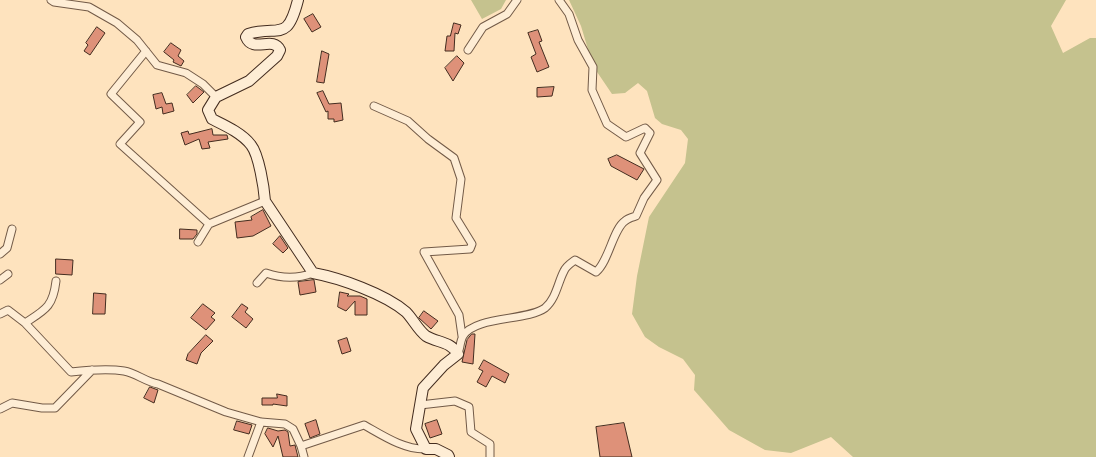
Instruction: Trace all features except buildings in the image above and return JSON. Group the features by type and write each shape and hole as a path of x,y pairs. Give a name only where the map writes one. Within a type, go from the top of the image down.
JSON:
{"street":[{"path":"51,0 89,7 117,23 137,40 158,65 186,73 204,84 216,97"},
{"path":"298,0 294,17 289,26 278,31 248,34 246,37 251,44 273,43 280,50 277,56 250,81 216,97 209,107 209,114 212,119 240,135 251,145 264,188 265,201 313,273"},
{"path":"468,50 483,27 507,14 517,0"},
{"path":"462,336 469,328 534,312 546,307 565,269 575,260 596,272 602,267 624,221 636,216 644,198 657,180 640,153 650,133 645,128 626,137 607,124 592,90 593,67 578,40 569,14 560,0"},
{"path":"146,51 111,94 140,122 120,144 209,224"},
{"path":"374,106 408,120 428,140 454,158 461,179 456,218 472,244 470,249 424,252 459,315 462,336 458,354 444,365 424,388 416,428 426,449"},
{"path":"198,242 209,224 265,201"},
{"path":"0,254 7,248 12,230"},
{"path":"257,283 266,273 275,276 300,278 313,273 328,276 389,300 407,313 425,335 454,347 458,354"},
{"path":"0,280 8,274"},
{"path":"25,324 48,308 55,293 56,281"},
{"path":"0,314 8,310 25,324 71,372 92,370 126,371 150,383 158,384 226,412 261,422 286,424 292,429 301,446 304,457"},
{"path":"0,409 12,403 42,408 55,408 92,370"},
{"path":"420,405 455,401 469,407 471,432 490,444 490,457"},
{"path":"248,457 261,422"},
{"path":"301,446 364,425 394,441 419,450 436,449 449,457"}],"shaded area":[{"path":"471,0 506,0 501,9 482,19"},
{"path":"569,0 1066,0 1051,26 1063,53 1090,38 1096,38 1096,457 853,457 831,437 791,453 765,450 729,430 694,390 695,375 683,359 659,347 645,337 632,314 637,276 649,217 685,163 688,139 681,130 662,124 655,118 647,91 638,83 625,93 612,94 593,66 581,26"}]}
